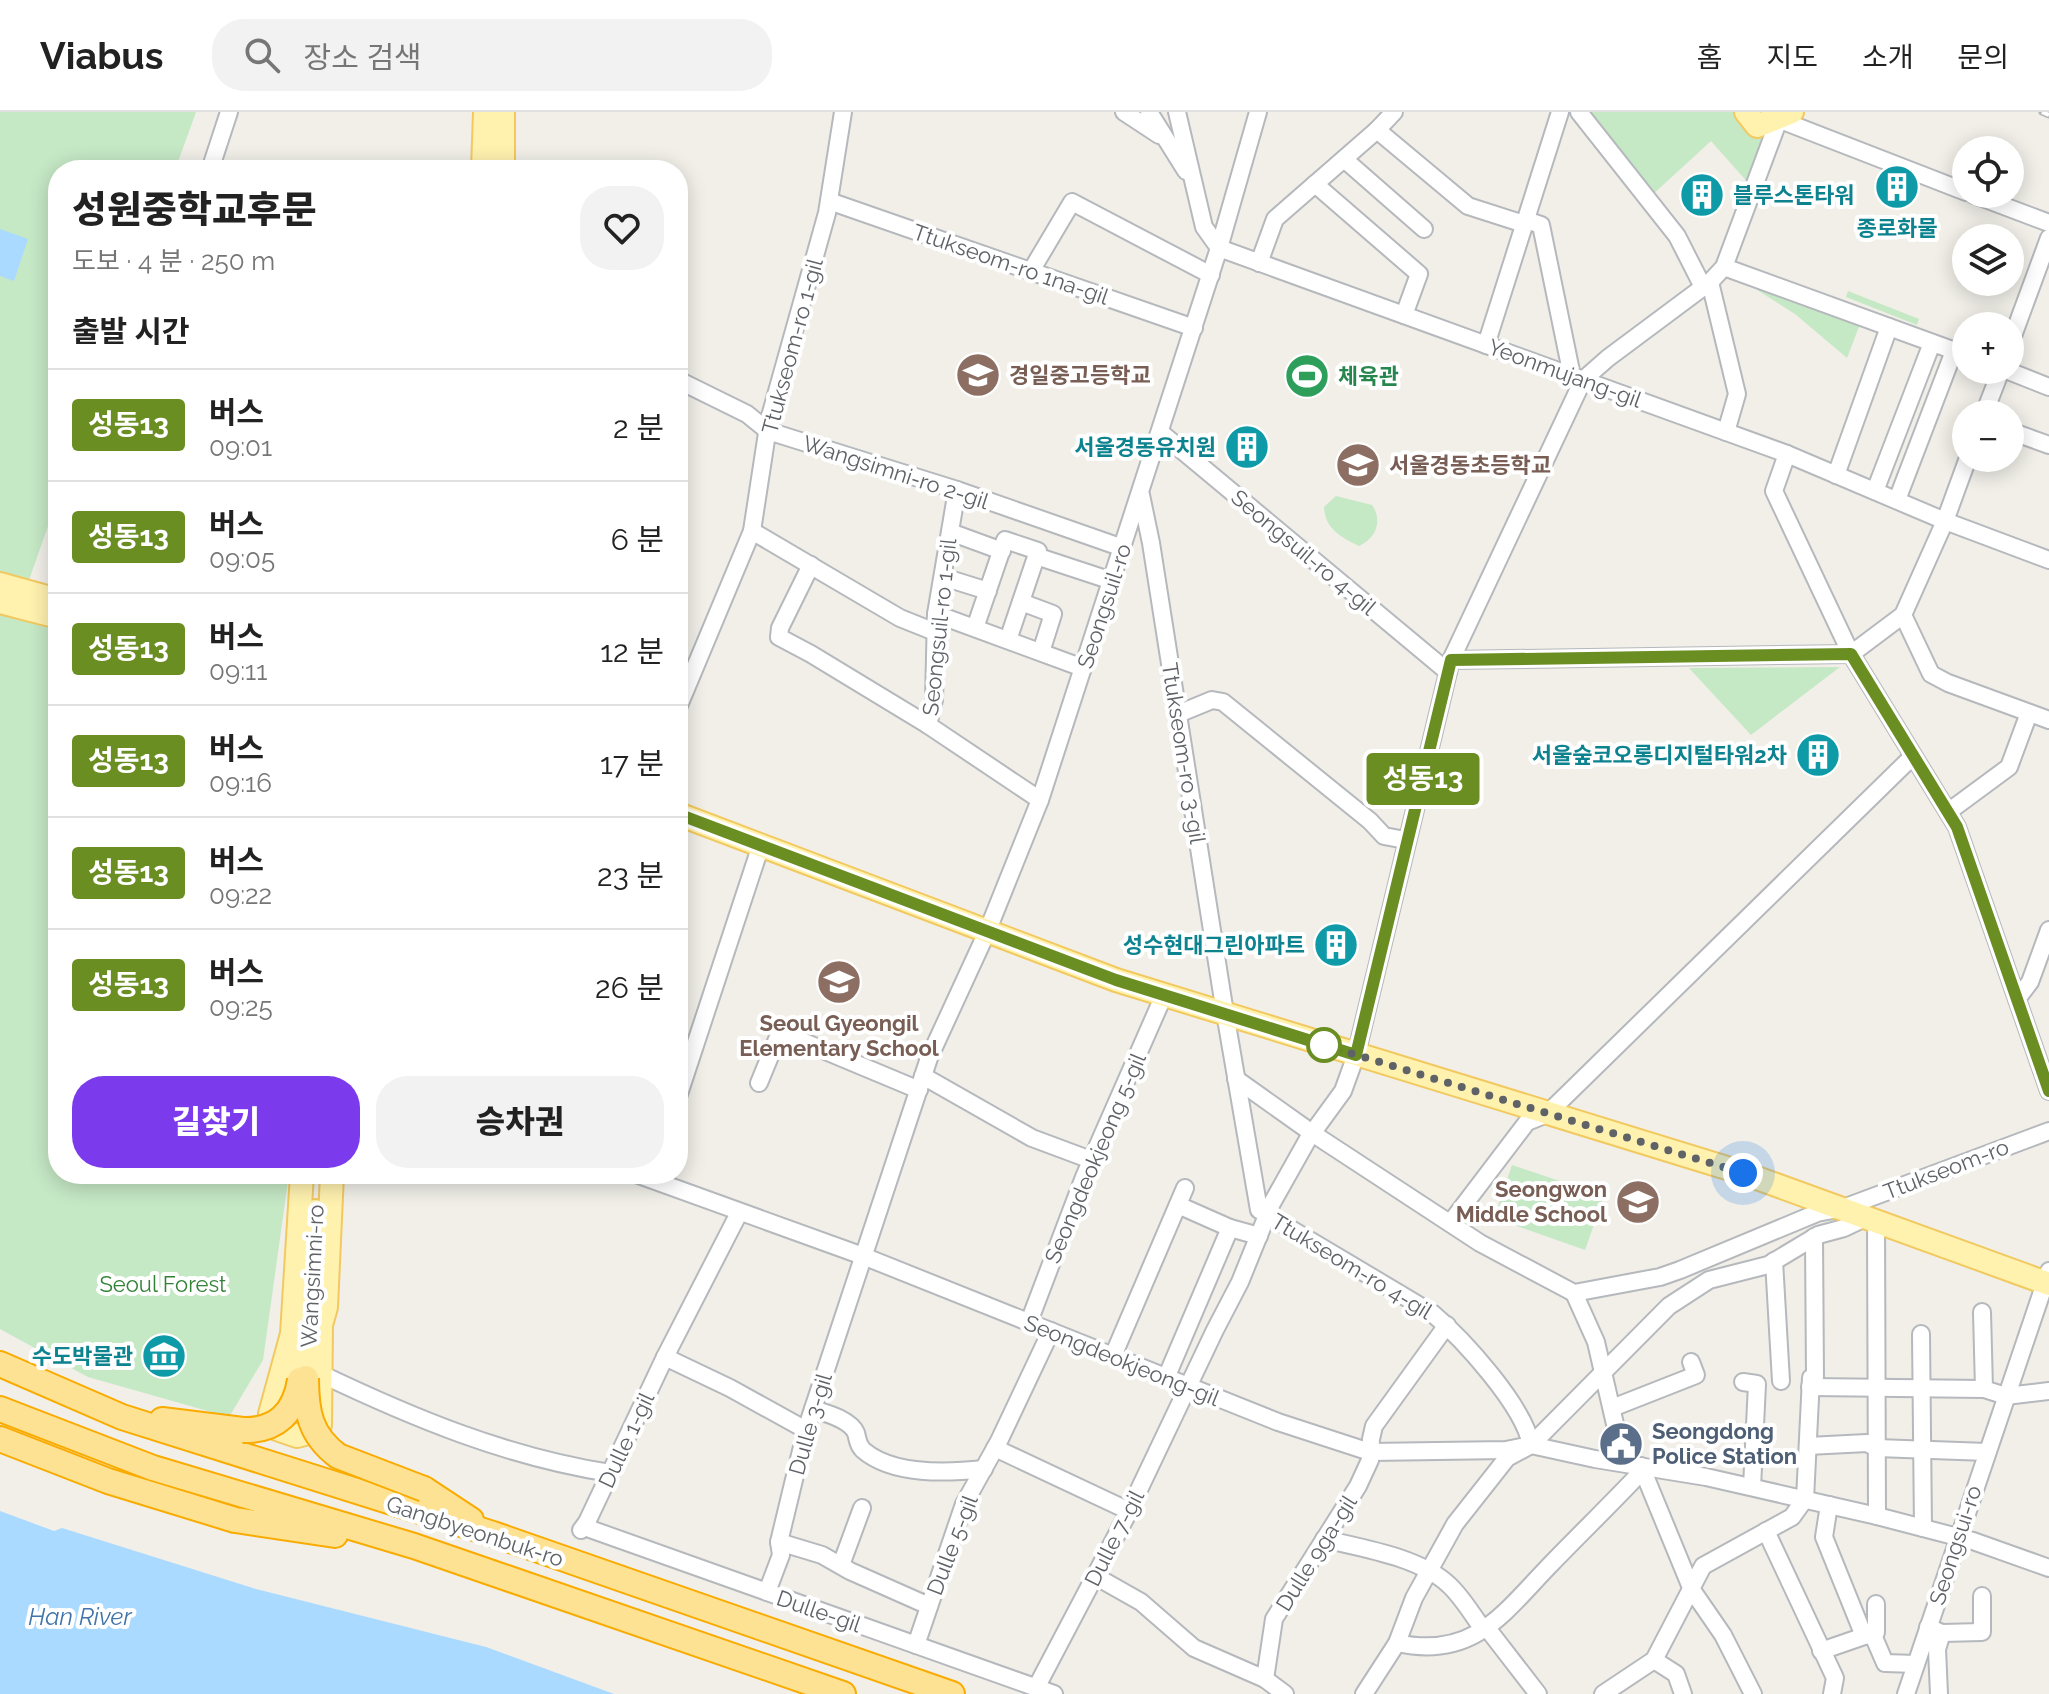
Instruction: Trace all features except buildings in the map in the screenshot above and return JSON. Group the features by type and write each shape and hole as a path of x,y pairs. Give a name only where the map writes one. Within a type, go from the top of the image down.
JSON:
{"highway":[{"name":"Gangbyeonbuk-ro","path":"0,1364 122,1417 493,1534 952,1694"},
{"path":"122,1417 243,1430 263,1429 279,1421 294,1403 309,1376"},
{"path":"309,1376 306,1411 326,1448 366,1468 424,1489 493,1534"},
{"name":"Gangbyeonbuk-ro","path":"0,1409 153,1468 424,1549 843,1694"},
{"path":"0,1439 108,1481 235,1520 424,1549"}],"main road":[{"path":"483,160 485,112"},
{"path":"503,112 503,160"},
{"path":"0,584 48,597"},
{"path":"0,602 48,614"},
{"name":"Ttukseom-ro","path":"688,818 1116,980 1743,1173 2048,1279"},
{"path":"301,1184 292,1334 270,1406 272,1422 277,1429 297,1436 316,1431 321,1416 309,1376 326,1307 332,1184"},
{"name":"Wangsimni-ro","path":"309,1376 311,1184"},
{"name":"Wangsimni-ro","path":"309,1376 317,1184"}],"street":[{"path":"213,160 229,112"},
{"name":"Ttukseom-ro 1-gil","path":"688,682 752,531 769,420 829,201 843,112"},
{"path":"1124,112 1168,140"},
{"path":"1149,112 1194,185"},
{"path":"1177,112 1204,227 1219,248"},
{"name":"Seongsuil-ro","path":"921,1083 1040,800 1211,275 1258,112"},
{"path":"1259,263 1275,219 1394,112"},
{"path":"1486,345 1560,112"},
{"path":"1579,112 1677,236 1707,284 1737,394 1726,432"},
{"path":"1377,130 1468,206 1541,225 1578,378 1707,284 1724,267 1769,115 1952,187"},
{"path":"1344,159 1424,229"},
{"path":"1315,184 1419,274 1404,315"},
{"name":"Ttukseom-ro 1na-gil","path":"829,201 1194,328"},
{"path":"1031,271 1072,202 1211,275"},
{"path":"2009,208 2049,223"},
{"path":"2022,312 2049,238"},
{"name":"Yeonmujang-gil","path":"1219,248 1787,454 1945,521 2049,560"},
{"path":"1724,267 1952,350"},
{"path":"1836,475 1889,327"},
{"path":"1875,491 1932,343"},
{"path":"1897,500 1952,372"},
{"name":"Dulle 7-gil","path":"1036,1688 1129,1511 1240,1282 1268,1215 1312,1133 1343,1091 1356,1055 1450,666 1578,378"},
{"path":"2024,378 2049,387"},
{"name":"Wangsimni-ro 2-gil","path":"688,385 747,414 768,431 957,490 1123,548"},
{"name":"Seongsuil-ro 4-gil","path":"1160,432 1450,666"},
{"path":"2024,436 2049,445"},
{"path":"1787,454 1774,491 1851,654 1957,827 2049,1091"},
{"path":"1450,666 1851,654 1903,615 1945,521 1963,472"},
{"name":"Seongsuil-ro 1-gil","path":"957,490 936,614 934,700 928,725 1040,800"},
{"name":"Ttukseom-ro 3-gil","path":"1141,492 1225,1013"},
{"path":"1008,640 1042,520"},
{"path":"752,531 900,618 935,632"},
{"path":"950,532 1002,551"},
{"path":"975,628 1005,540 1112,581"},
{"path":"811,565 780,628 779,637 928,725"},
{"path":"943,577 988,591"},
{"path":"1021,602 1053,614 1041,652"},
{"path":"936,614 1083,668"},
{"path":"1903,615 1931,674 2049,720"},
{"path":"688,663 694,666"},
{"path":"1178,714 1212,700 1223,702 1370,821 1384,836 1400,839"},
{"path":"1948,812 2009,767 2029,713"},
{"path":"1451,1222 1527,1122 1547,1114 1913,756"},
{"path":"688,1067 761,845"},
{"path":"2017,999 2030,982 2049,930"},
{"name":"Seongdeokjeong 5-gil","path":"1029,1322 1091,1160 1164,995"},
{"name":"Ttukseom-ro 4-gil","path":"1225,1013 1259,1210 1432,1313 1447,1325 1487,1371 1515,1410 1529,1432 1531,1445"},
{"path":"759,1083 780,1032 921,1083 1032,1138 1091,1160"},
{"path":"1236,1079 1312,1133 1480,1243 1574,1293 1596,1342 1624,1463"},
{"name":"Dulle 3-gil","path":"767,1592 781,1555 779,1542 806,1430 921,1083"},
{"name":"Ttukseom-ro","path":"1843,1208 2049,1131"},
{"name":"Seongdeokjeong-gil","path":"666,1184 863,1256 1278,1422 1370,1452 1506,1450 1531,1445 1752,1487 1877,1516 1958,1537 2049,1568"},
{"path":"1113,1356 1185,1188"},
{"path":"1178,1205 1230,1228 1259,1236"},
{"path":"1574,1293 1660,1277 1817,1213 1843,1208"},
{"name":"Dulle 1-gil","path":"584,1526 665,1357 739,1213"},
{"path":"1364,1694 1397,1643 1428,1570 1455,1524 1484,1485 1507,1458 1531,1445 1669,1306 1709,1280 1774,1261 1814,1237 1872,1219 1877,1516"},
{"path":"1166,1378 1230,1228"},
{"path":"1603,1694 1654,1660 1703,1566 1792,1517 1805,1499 1810,1387 1811,1378 1815,1377 1814,1237"},
{"path":"1774,1261 1781,1381"},
{"name":"Seongsui-ro","path":"1906,1694 1916,1664 1935,1630 1958,1537 2048,1279"},
{"path":"1982,1312 1984,1389"},
{"name":"Dulle 9ga-gil","path":"1265,1679 1274,1619 1367,1469 1374,1426 1447,1325"},
{"name":"Dulle 5-gil","path":"916,1645 964,1504 995,1448 1051,1331"},
{"path":"1921,1334 1923,1528"},
{"path":"665,1357 806,1430"},
{"path":"1612,1408 1696,1375 1691,1362"},
{"path":"309,1376 456,1433 528,1456 610,1473"},
{"path":"1743,1382 1757,1384 1752,1487"},
{"path":"1810,1387 1984,1389 2006,1396 2049,1391"},
{"path":"813,1409 852,1427 862,1449 912,1471 953,1473 984,1469"},
{"path":"1808,1446 1867,1443 1877,1448 1987,1452"},
{"path":"995,1448 1129,1511"},
{"path":"1397,1643 1415,1647 1441,1646 1487,1628 1513,1606 1642,1468 1692,1590 1723,1635 1753,1694"},
{"path":"1829,1505 1824,1537 1868,1634 1885,1663 1916,1664"},
{"path":"841,1565 862,1508"},
{"name":"Dulle-gil","path":"584,1526 1054,1694"},
{"path":"1766,1531 1835,1678 1832,1694"},
{"path":"1324,1539 1428,1570 1448,1584 1538,1694"},
{"path":"779,1542 802,1547 929,1606"},
{"path":"1095,1576 1141,1602 1194,1648 1265,1679 1285,1694"},
{"path":"1939,1694 1935,1630 1982,1632 1982,1596"},
{"path":"1821,1651 1876,1632 1876,1604"},
{"path":"1654,1660 1676,1674 1683,1694"}],"green space":[{"path":"0,112 196,112 179,160 48,160 48,526 29,580 0,571"},
{"path":"1585,112 1756,112 1774,122 1751,186 1711,141 1651,196"},
{"path":"1737,277 1860,324 1847,358 1795,314"},
{"path":"1848,291 1919,319 1917,325 1846,297"},
{"path":"1336,496 1372,505 1375,511 1376,528 1370,538 1359,546 1340,535 1327,521 1324,507"},
{"name":"Seoul Forest","path":"0,613 48,628 48,1184 288,1184 263,1360 229,1417 88,1377 0,1329"},
{"path":"1840,667 1751,735 1689,668"},
{"path":"1512,1165 1604,1196 1585,1250 1494,1218"}],"water":[{"path":"0,229 28,239 14,281 0,276"},
{"name":"Han River","path":"0,1511 54,1531 62,1528 256,1589 486,1647 614,1694 0,1694"}],"railway":[{"path":"2042,112 2049,115"}],"bus line":[{"name":"성동13","path":"688,818 1116,980 1356,1055 1451,660 1851,654 1957,827 2049,1091"}],"place":[{"name":"종로화물","path":"1897,187"},
{"name":"블루스톤타워","path":"1702,195"},
{"name":"경일중고등학교","path":"978,375"},
{"name":"체육관","path":"1307,376"},
{"name":"서울경동유치원","path":"1247,447"},
{"name":"서울경동초등학교","path":"1358,465"},
{"name":"서울숲코오롱디지털타워2차","path":"1818,755"},
{"name":"성수현대그린아파트","path":"1336,945"},
{"name":"Seoul Gyeongil Elementary School","path":"839,982"},
{"name":"Seongwon Middle School","path":"1638,1202"},
{"name":"수도박물관","path":"164,1356"},
{"name":"Seongdong Police Station","path":"1621,1444"}],"route":[{"path":"1324,1045 1743,1173"}]}
